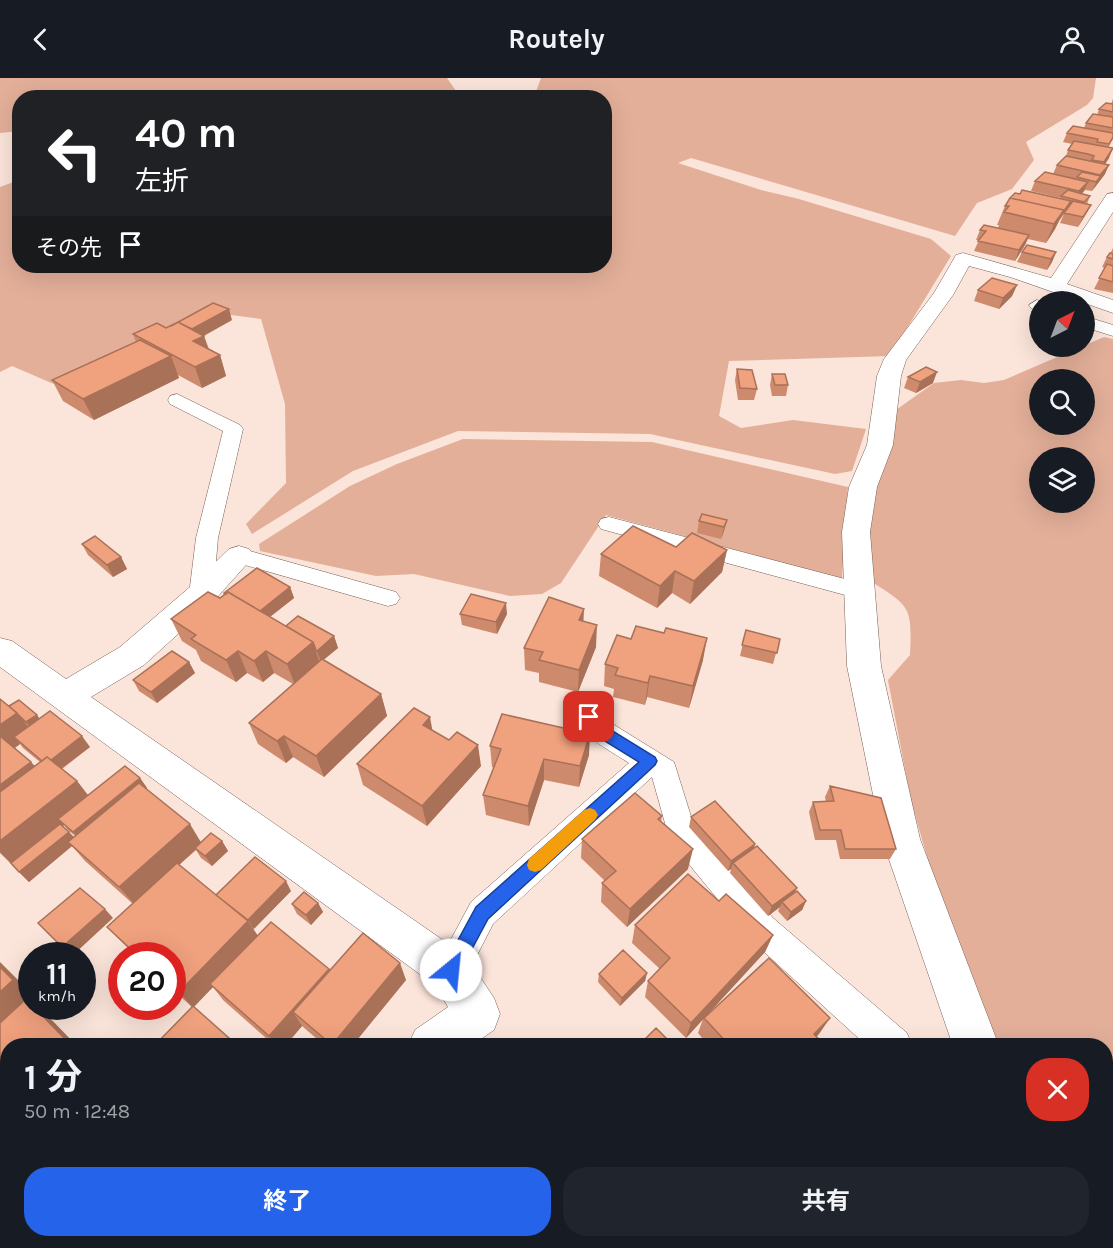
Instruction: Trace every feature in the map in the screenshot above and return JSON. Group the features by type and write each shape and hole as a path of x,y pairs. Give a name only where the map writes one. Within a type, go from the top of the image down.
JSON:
{"street":[{"path":"1056,286 1113,198"},
{"path":"973,1038 931,927 901,838 864,666 856,532 862,487 880,445 889,376 895,359 943,295 963,259 1017,273 1113,307"},
{"path":"65,696 132,656 201,595 239,556"},
{"path":"0,650 451,970 478,1014 443,1038"}],"lane":[{"path":"1095,325 1113,331"},
{"path":"177,400 233,429 207,537 201,595"},
{"path":"609,524 860,591"},
{"path":"239,556 388,598"},
{"path":"589,717 601,731 664,770 681,832 762,929 885,1038"},
{"path":"451,970 482,913 650,761"}],"shaded area":[{"path":"0,78 447,78 455,90 12,90 12,132 0,133"},
{"path":"541,78 1096,78 1093,98 1087,105 1026,142 1034,160 1012,189 977,203 955,236 691,158 678,163 761,190 799,199 931,239 951,256 890,356 729,361 719,416 741,428 793,420 866,429 852,471 835,474 650,434 458,431 353,471 252,534 246,524 286,483 285,404 261,319 216,313 63,388 12,366 0,372 0,187 12,183 12,273 612,273 612,90 537,90"},
{"path":"1104,337 1113,339 1113,1038 993,1038 938,895 911,801 888,680 910,655 909,617 902,603 872,582 868,537 874,491 891,450 893,412 934,383 961,380 984,383 1004,380 1029,369 1029,435 1095,435 1095,369 1030,369 1057,357 1095,357 1095,341"},
{"path":"463,439 652,442 848,487 842,579 606,515 561,583 542,594 510,596 414,574 376,576 260,551 259,544 350,486 397,464"}],"building":[{"path":"1106,103 1113,104 1113,112 1099,109"},
{"path":"1093,114 1113,117 1113,128 1086,123"},
{"path":"1073,126 1113,133 1113,137 1109,144 1097,142 1098,139 1067,133"},
{"path":"1074,141 1113,148 1104,162 1092,160 1094,156 1068,150"},
{"path":"1066,156 1109,165 1100,175 1057,165"},
{"path":"1045,172 1088,182 1079,191 1035,181"},
{"path":"1082,172 1101,176 1096,182 1077,177"},
{"path":"1022,190 1071,201 1064,211 1010,198 1015,193 1020,194"},
{"path":"1068,190 1090,196 1084,202 1061,196"},
{"path":"1010,198 1064,210 1054,224 1004,212 1009,206 1005,206"},
{"path":"1073,201 1091,205 1083,217 1064,213"},
{"path":"984,225 1029,235 1019,250 978,241 986,231 980,230"},
{"path":"1027,245 1056,252 1051,259 1022,252"},
{"path":"1107,264 1113,266 1113,282 1099,278"},
{"path":"992,278 1017,285 1003,298 978,290"},
{"path":"213,303 229,309 192,329 178,322"},
{"path":"178,322 204,336 193,341 220,355 195,367 133,334 157,323 166,328"},
{"path":"140,340 171,356 83,399 52,380"},
{"path":"926,367 937,372 920,382 908,377"},
{"path":"737,369 752,370 757,389 740,388"},
{"path":"772,374 785,374 788,385 775,385"},
{"path":"702,514 727,520 724,527 699,521"},
{"path":"633,526 676,547 692,533 727,550 694,581 675,571 660,586 601,554"},
{"path":"95,536 121,557 107,565 82,544"},
{"path":"257,568 290,587 260,611 228,592 224,593"},
{"path":"208,592 220,598 228,592 313,642 287,664 266,651 254,661 238,651 226,660 191,639 196,635 171,619"},
{"path":"471,594 506,603 496,622 460,614"},
{"path":"549,597 584,609 579,620 597,625 579,670 539,660 543,652 524,648"},
{"path":"298,616 334,636 317,651 313,642 286,626"},
{"path":"636,626 664,633 666,628 707,638 693,686 650,676 648,683 615,675 618,668 605,664 617,635 631,639"},
{"path":"746,630 780,639 777,653 742,645"},
{"path":"172,651 189,662 151,692 133,680"},
{"path":"322,659 381,694 316,756 284,736 277,741 249,723"},
{"path":"0,699 17,713 0,725"},
{"path":"19,700 37,715 26,722 9,706"},
{"path":"414,708 430,717 423,725 449,740 457,732 478,745 422,806 357,764"},
{"path":"50,711 82,736 51,760 47,757 42,761 14,737"},
{"path":"502,714 590,734 580,766 544,759 528,806 483,795 501,749 490,746"},
{"path":"0,736 31,762 0,785"},
{"path":"47,757 77,781 0,841 0,792"},
{"path":"125,766 140,778 73,832 58,819"},
{"path":"139,783 190,824 119,887 68,842"},
{"path":"830,786 881,798 896,849 845,849 841,830 820,830 813,802 834,801"},
{"path":"635,793 662,816 658,819 693,849 630,909 602,883 616,871 582,839"},
{"path":"715,801 755,844 731,861 691,817"},
{"path":"60,824 69,832 19,872 11,863"},
{"path":"211,833 222,841 205,856 195,848"},
{"path":"757,846 797,888 772,906 733,863"},
{"path":"255,857 286,881 248,920 216,895"},
{"path":"177,863 248,921 186,985 186,942 123,942 107,927"},
{"path":"688,874 719,901 726,894 773,935 691,1023 648,981 670,958 635,925"},
{"path":"80,888 105,909 68,942 57,942 38,923"},
{"path":"797,891 806,901 791,912 782,902"},
{"path":"304,892 318,903 306,915 292,904"},
{"path":"271,922 329,969 269,1036 210,984"},
{"path":"363,933 400,963 338,1038 324,1038 293,1012"},
{"path":"623,950 647,973 622,998 599,974"},
{"path":"769,958 830,1018 814,1034 818,1038 723,1038 704,1018"},
{"path":"0,967 13,980 0,992"},
{"path":"18,1006 18,1020 47,1020 64,1038 0,1038 0,1023"},
{"path":"193,1006 229,1038 162,1038 179,1020 186,1020 186,1013"},
{"path":"656,1028 666,1038 646,1038"}],"slow traffic":[{"path":"535,865 590,815"}],"route":[{"path":"451,970 482,913 650,761 601,731 589,717"}]}
